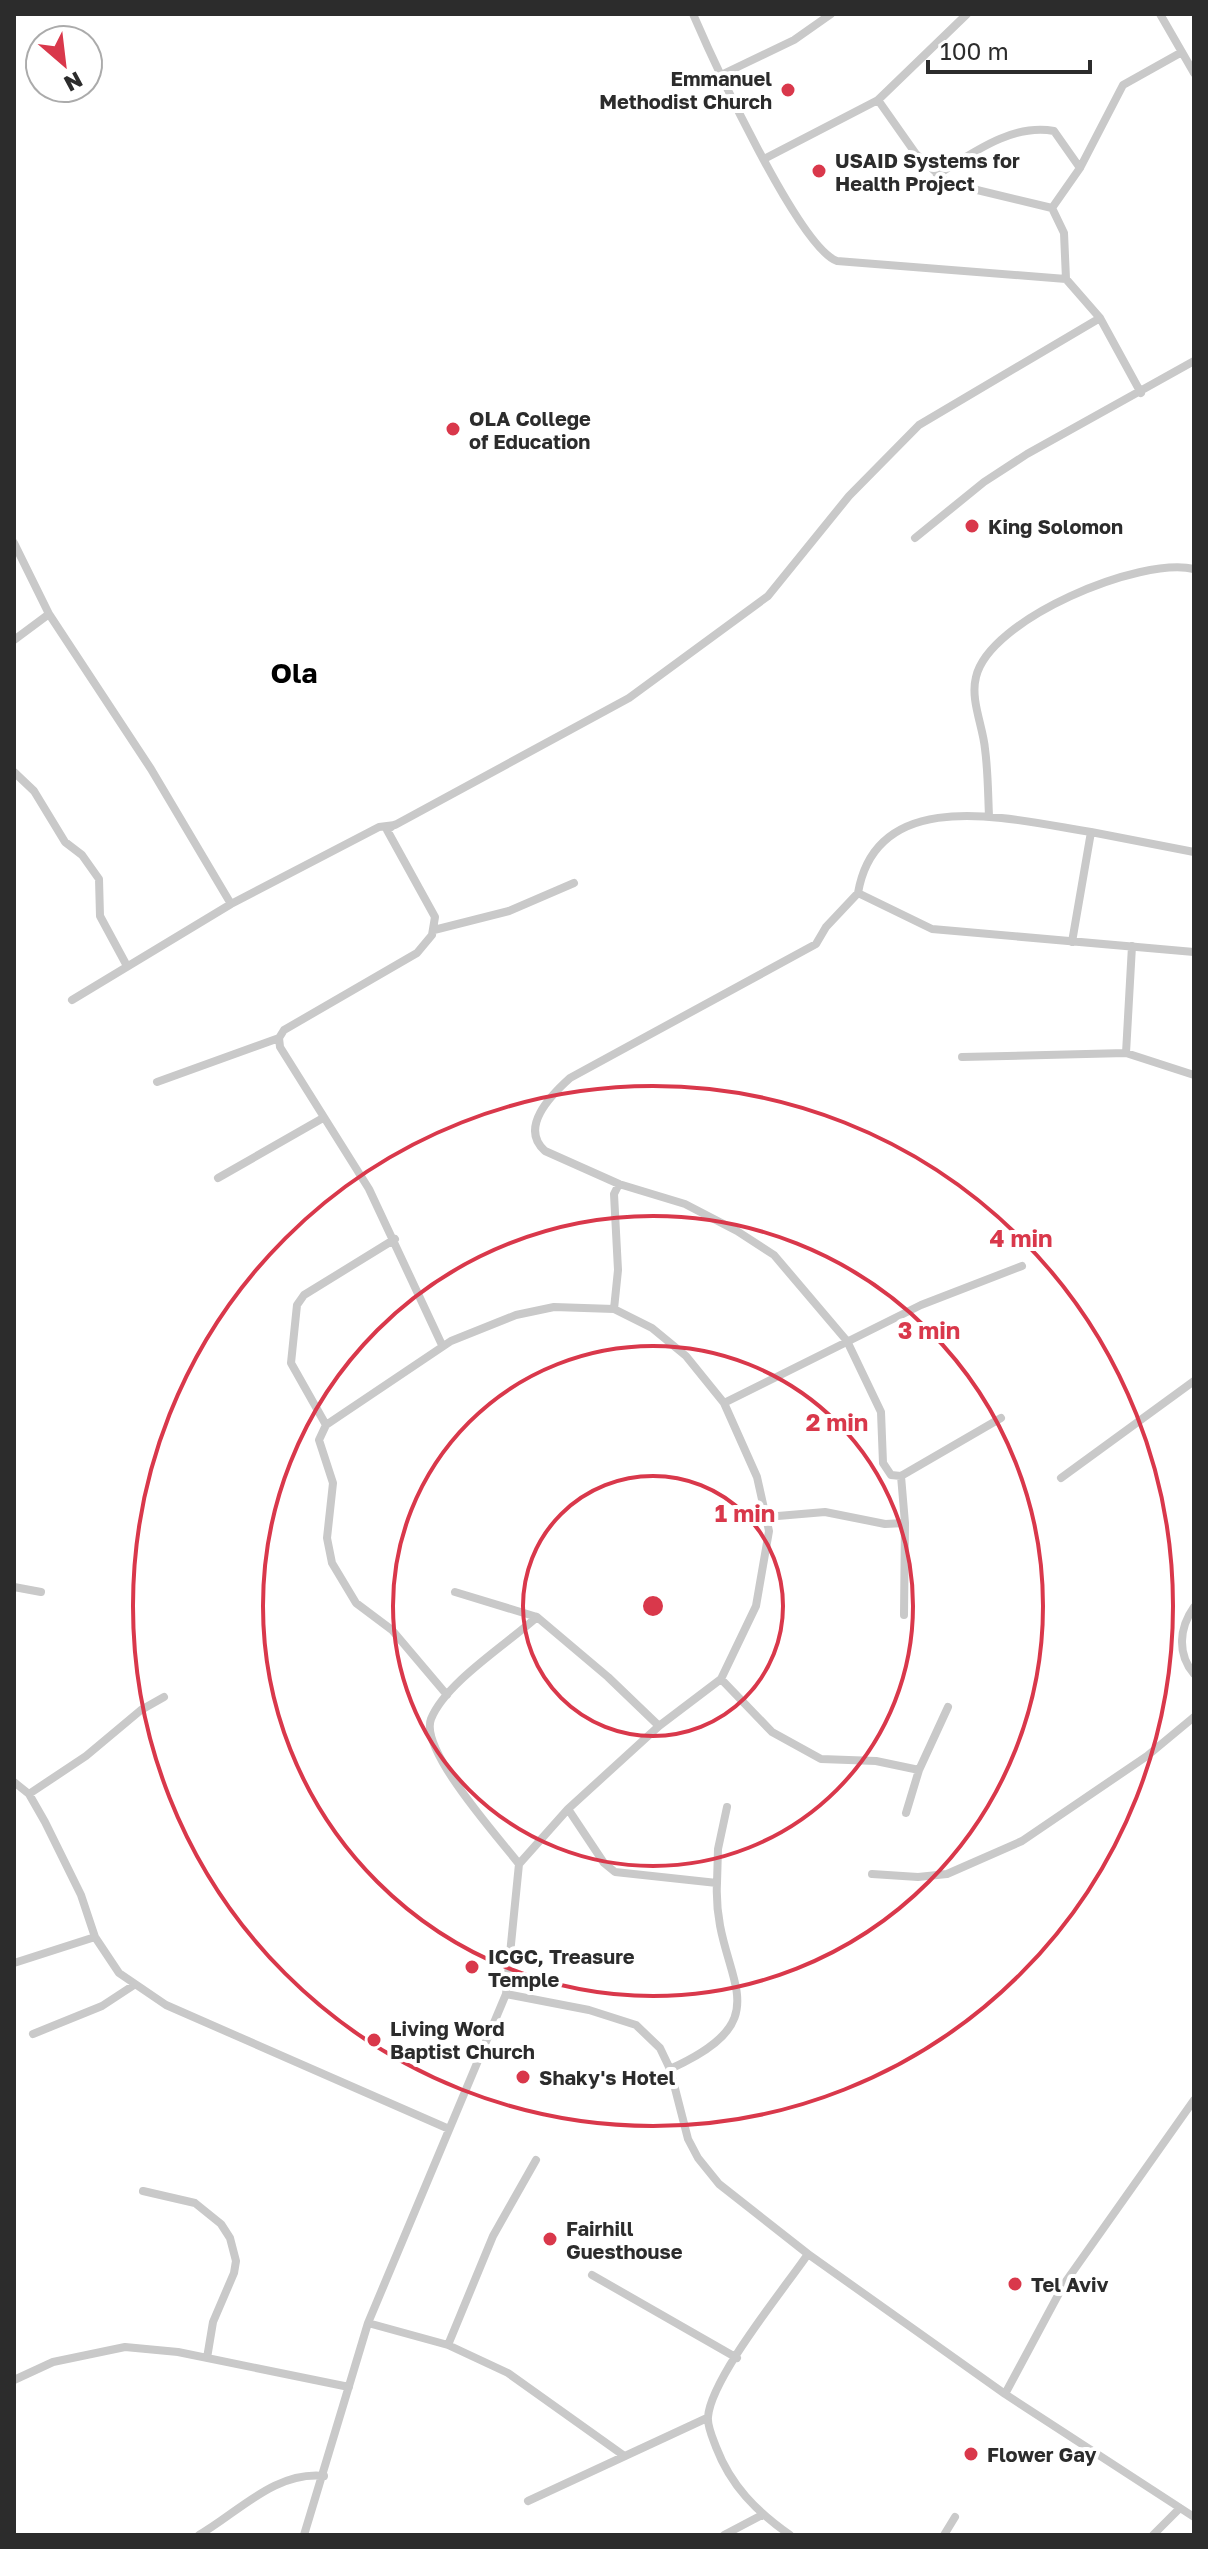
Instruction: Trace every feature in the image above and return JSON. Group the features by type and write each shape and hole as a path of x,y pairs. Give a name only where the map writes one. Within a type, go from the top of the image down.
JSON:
{"street":[{"path":"693,14 764,159 804,229 829,258 1066,279"},
{"path":"721,75 794,40 831,14"},
{"path":"764,159 878,100 967,14"},
{"path":"1160,14 1194,73"},
{"path":"1052,208 1080,168 1123,85 1182,52"},
{"path":"878,100 898,132 937,175 953,186 1052,208"},
{"path":"937,175 1002,138 1046,129 1054,131 1080,168"},
{"path":"1052,208 1064,233 1066,279 1100,318 1141,393"},
{"path":"157,1082 279,1038 284,1030 417,953 434,930 435,917 387,830 592,720 641,689 768,596 849,496 919,425 961,397 1100,318"},
{"path":"915,538 984,482 1016,461 1194,361"},
{"path":"14,543 49,614 151,769 231,904"},
{"path":"989,816 985,746 974,684 982,663 1015,629 1060,601 1151,569 1173,566 1194,569"},
{"path":"14,640 49,614"},
{"path":"14,772 34,791 65,842 82,855 99,879 100,916 127,966"},
{"path":"1001,1418 901,1476 891,1475 883,1463 881,1412 847,1341 774,1255 737,1231 685,1204 619,1184 545,1151 536,1143 534,1130 555,1091 570,1078 816,944 826,927 858,893 865,867 878,846 892,834 915,823 955,814 989,816 1194,852"},
{"path":"72,1000 231,904 379,827 395,825"},
{"path":"1072,942 1091,832"},
{"path":"434,930 509,911 574,883"},
{"path":"858,893 932,929 1194,952"},
{"path":"1126,1053 1132,946"},
{"path":"279,1038 280,1047 349,1156 395,1239 442,1345"},
{"path":"962,1057 1126,1053 1194,1075"},
{"path":"218,1178 323,1118"},
{"path":"614,1309 618,1270 614,1194 619,1184"},
{"path":"326,1425 291,1363 297,1305 304,1295 395,1239"},
{"path":"724,1403 921,1305 1022,1266"},
{"path":"304,2535 368,2323 506,1994 519,1864 568,1809 659,1726 721,1679 756,1606 769,1531 757,1477 724,1403 686,1356 652,1328 614,1309 554,1307 516,1315 442,1345 326,1425 319,1440 333,1483 327,1538 332,1563 356,1603 392,1630 447,1695"},
{"path":"1061,1478 1194,1381"},
{"path":"901,1476 905,1523 904,1615"},
{"path":"766,1517 825,1512 885,1524 905,1523"},
{"path":"14,1587 41,1592"},
{"path":"455,1592 537,1617 608,1677 659,1726"},
{"path":"1194,1607 1185,1619 1181,1639 1187,1666 1194,1674"},
{"path":"519,1864 460,1788 431,1736 430,1722 447,1695 537,1617"},
{"path":"721,1679 772,1732 821,1759 876,1761 919,1770"},
{"path":"29,1794 86,1756 141,1710 164,1697"},
{"path":"906,1813 919,1770 948,1707"},
{"path":"872,1874 918,1877 947,1874 1022,1841 1135,1764 1194,1717"},
{"path":"14,1782 29,1794 81,1895 95,1937 119,1973 134,1985 166,2005 449,2129"},
{"path":"670,2069 702,2055 728,2033 736,2020 738,1993 720,1936 717,1883 718,1849 727,1807"},
{"path":"568,1809 604,1863 615,1872 717,1883"},
{"path":"14,1963 95,1937"},
{"path":"33,2034 102,2006 134,1985"},
{"path":"506,1994 589,2010 636,2025 660,2048 670,2069 678,2110 698,2158 719,2184 808,2254 1005,2394 1194,2517"},
{"path":"1005,2394 1071,2273 1194,2100"},
{"path":"448,2345 493,2236 536,2160"},
{"path":"143,2191 195,2203 221,2224 230,2238 236,2261 213,2322 207,2358"},
{"path":"790,2535 762,2515 740,2493 723,2464 707,2418 717,2389 808,2254"},
{"path":"592,2275 737,2358"},
{"path":"368,2323 448,2345 508,2373 623,2455"},
{"path":"14,2380 53,2362 125,2347 207,2358 349,2387"},
{"path":"528,2501 707,2418"},
{"path":"199,2535 279,2483 307,2474 324,2476"},
{"path":"1153,2535 1180,2508"},
{"path":"724,2535 762,2515"},
{"path":"944,2535 955,2517"}],"place":[{"name":"Emmanuel Methodist Church","path":"788,90"},
{"name":"USAID Systems for Health Project","path":"819,171"},
{"name":"OLA College of Education","path":"453,429"},
{"name":"King Solomon","path":"972,526"},
{"name":"ICGC, Treasure Temple","path":"472,1967"},
{"name":"Living Word Baptist Church","path":"374,2040"},
{"name":"Shaky's Hotel","path":"523,2077"},
{"name":"Fairhill Guesthouse","path":"550,2239"},
{"name":"Tel Aviv","path":"1015,2284"},
{"name":"Flower Gay","path":"971,2454"}],"district":[{"name":"Ola","path":"294,672"}]}
